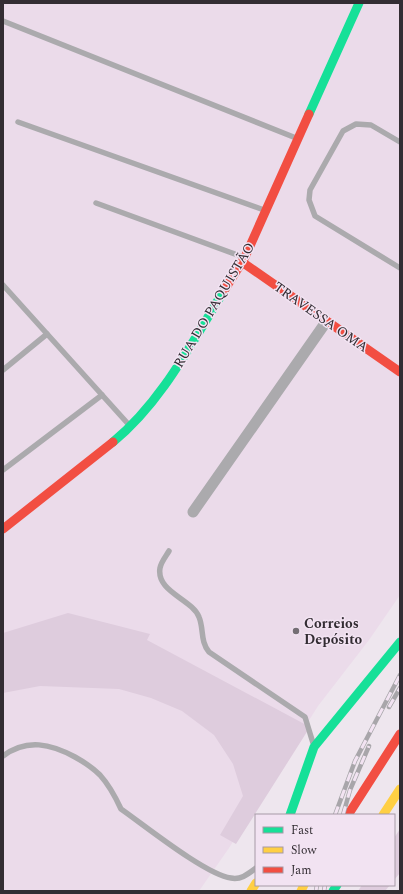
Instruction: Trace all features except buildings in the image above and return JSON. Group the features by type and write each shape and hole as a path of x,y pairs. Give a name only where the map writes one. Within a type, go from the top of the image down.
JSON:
{"main road":[{"name":"RUA DO PAQUISTÃO","path":"3,529 131,427 166,384 244,260 358,3"},
{"name":"TRAVESSA OMA","path":"244,260 326,322 400,372"},
{"path":"290,814 314,747 400,642"},
{"path":"349,814 400,734"},
{"path":"384,814 400,789"}],"street":[{"path":"193,512 326,322"}],"lane":[{"path":"3,21 298,139"},
{"path":"18,122 266,211"},
{"path":"400,142 371,125 356,124 343,132 310,190 309,200 315,216 400,268"},
{"path":"96,203 244,260"},
{"path":"3,285 131,427"},
{"path":"3,370 47,334"},
{"path":"3,470 102,395"},
{"path":"169,551 160,567 160,576 176,596 195,610 199,617 204,645 209,652 304,717 314,747"},
{"path":"3,756 14,749 25,746 37,745 58,748 87,764 98,774 112,791 121,809 207,869 230,878 238,878 246,876 255,869"}],"shaded area":[{"path":"3,3 400,3 400,595 369,640 318,706 229,848 199,891 3,891"},
{"path":"68,613 150,634 147,640 310,727 236,844 220,835 243,796 233,764 214,735 182,711 151,698 119,689 40,686 3,693 3,633"},
{"path":"400,829 400,873 395,879 395,836"},
{"path":"361,886 389,886 385,891 358,891"}],"railway":[{"path":"335,814 355,761 400,675"},
{"path":"389,707 400,688"},
{"path":"343,814 350,790 369,746"},
{"path":"316,891 317,886"},
{"path":"324,891 325,886"}],"traffic: fast":[{"path":"309,114 359,3"},
{"path":"113,442 147,409 161,390 188,350 225,289"},
{"path":"290,814 314,747 400,642"},
{"path":"333,891 336,886"}],"traffic: slow":[{"path":"384,814 400,789"},
{"path":"251,891 255,885"},
{"path":"301,891 304,886"}],"traffic: jam":[{"path":"225,289 245,257 309,114"},
{"path":"242,262 400,372"},
{"path":"3,529 113,442"},
{"path":"349,814 400,734"}],"place":[{"name":"Correios Depósito","path":"296,631"}]}
